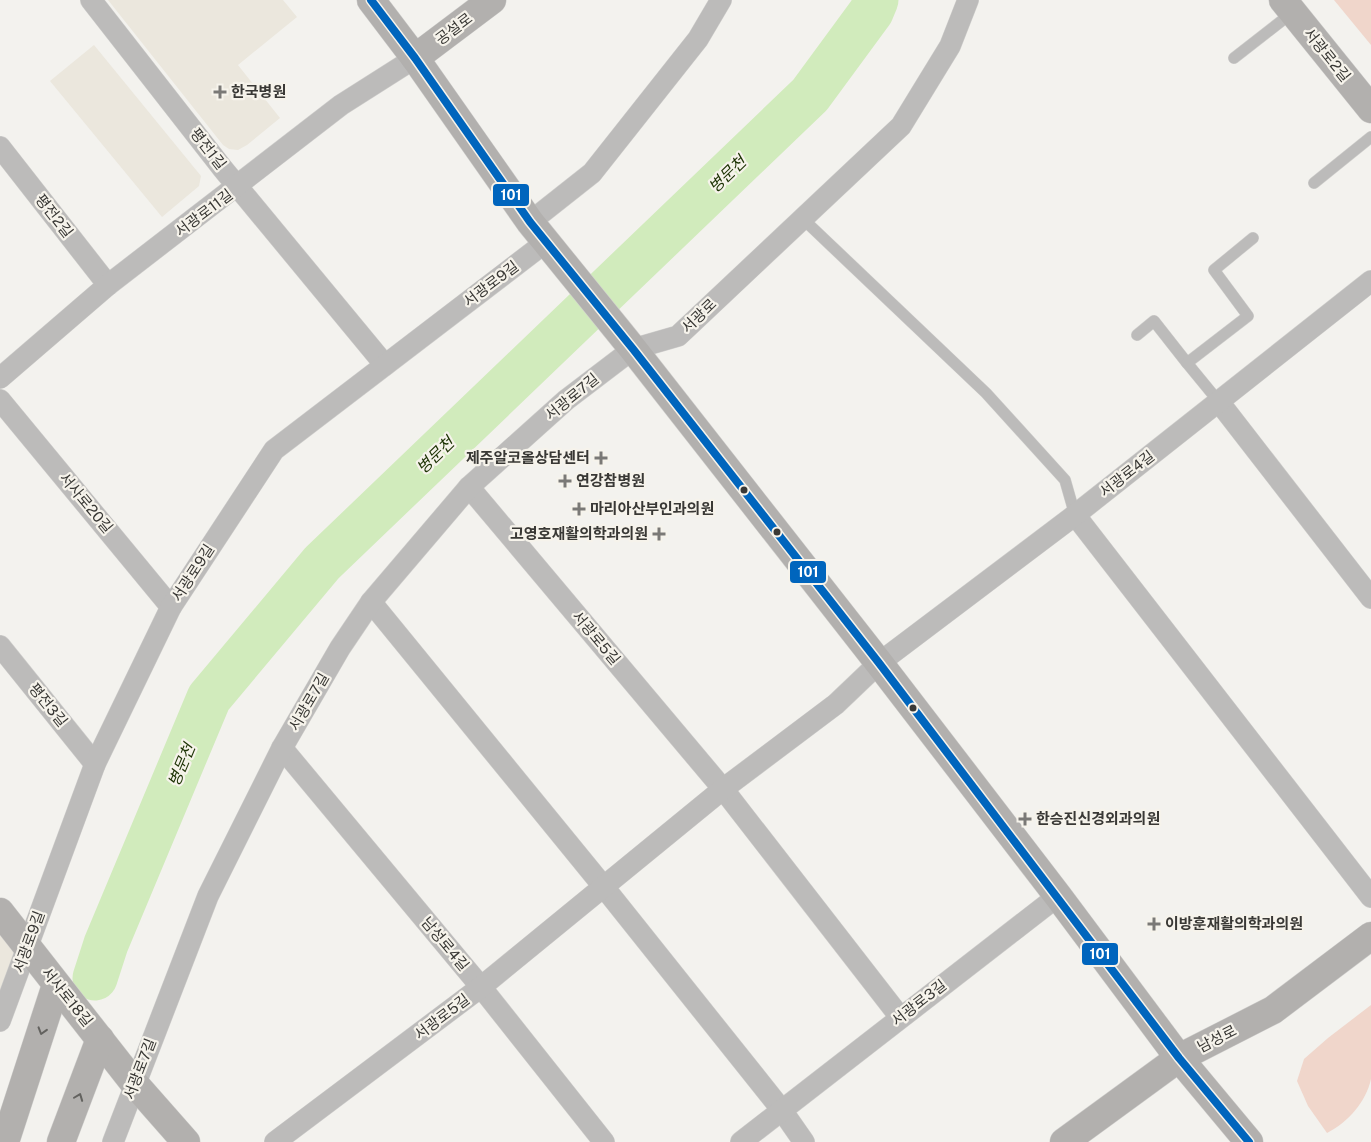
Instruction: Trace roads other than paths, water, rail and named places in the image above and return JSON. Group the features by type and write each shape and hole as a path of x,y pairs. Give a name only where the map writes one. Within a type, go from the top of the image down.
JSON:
{"main road":[{"path":"370,0 416,58 538,232 879,663 1058,896 1179,1058 1249,1142"},
{"name":"공설로","path":"416,58 492,0"},
{"name":"서광로2길","path":"1288,6 1371,109"},
{"name":"서사로18길","path":"0,912 134,1083"},
{"name":"남성로","path":"1064,1142 1179,1058 1273,1010 1371,936"},
{"path":"5,1142 56,984"},
{"path":"61,1142 100,1039"},
{"path":"134,1083 186,1142"}],"street":[{"name":"평전1길","path":"91,0 238,187 384,366"},
{"name":"서광로9길","path":"0,1021 95,764 171,606 274,450 384,366 538,232 592,173 698,39 721,0"},
{"name":"서광로","path":"633,350 678,336 901,126 950,46 968,0"},
{"name":"서광로11길","path":"0,378 108,285 238,187 341,105 416,58"},
{"name":"평전2길","path":"0,147 108,285"},
{"name":"서광로4길","path":"879,663 1075,515 1371,281"},
{"name":"서광로7길","path":"113,1142 134,1083 208,896 282,748 340,648 371,602 469,487 566,400 633,350"},
{"name":"서사로20길","path":"0,400 171,606"},
{"path":"1219,402 1371,598"},
{"name":"서광로5길","path":"469,487 724,789"},
{"path":"1075,515 1371,896"},
{"path":"371,602 603,886 781,1109 804,1142"},
{"name":"평전3길","path":"0,646 95,764"},
{"name":"서광로5길","path":"275,1142 481,987 724,789 836,704 879,663"},
{"name":"남성로4길","path":"282,748 481,987 604,1142"},
{"path":"724,789 900,1017"},
{"name":"서광로3길","path":"741,1142 781,1109 1058,896"}],"lane":[{"path":"1234,58 1288,6"},
{"path":"1314,183 1371,137"},
{"path":"802,218 986,393 1065,480 1075,515"},
{"path":"1187,363 1248,316 1214,270 1253,238"},
{"path":"1137,335 1154,321 1219,402"}],"waterway":[{"name":"병문천","path":"95,978 106,944 209,698 322,563 810,95 871,12 876,0"}],"place":[{"name":"한국병원","path":"220,92"},
{"name":"제주알코올상담센터","path":"601,458"},
{"name":"연강참병원","path":"565,481"},
{"name":"마리아산부인과의원","path":"579,509"},
{"name":"고영호재활의학과의원","path":"659,534"},
{"name":"한승진신경외과의원","path":"1025,819"},
{"name":"이방훈재활의학과의원","path":"1154,924"}]}
